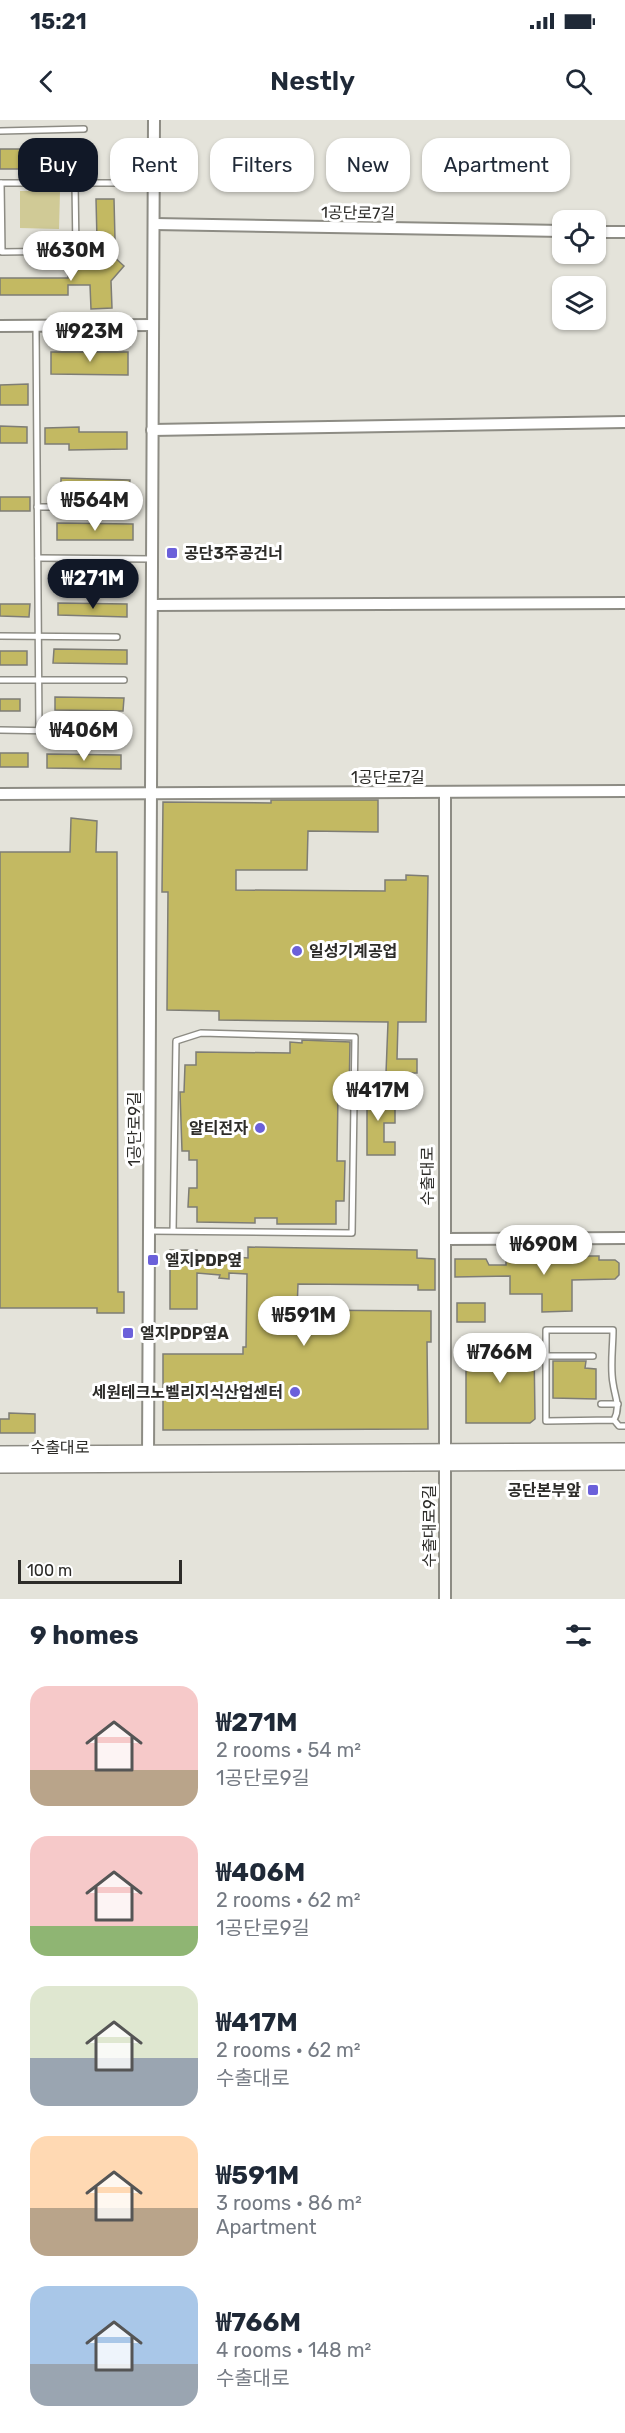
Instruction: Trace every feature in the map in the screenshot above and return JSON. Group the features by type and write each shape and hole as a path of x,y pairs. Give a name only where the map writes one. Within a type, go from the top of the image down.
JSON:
{"main road":[{"name":"수출대로","path":"0,1465 148,1459 444,1457 625,1451"},
{"name":"수출대로","path":"0,1454 148,1459"},
{"name":"수출대로","path":"444,1457 625,1461"}],"street":[{"name":"1공단로9길","path":"154,120 154,138"},
{"name":"1공단로9길","path":"148,1459 154,192"},
{"name":"1공단로7길","path":"154,224 552,231"},
{"path":"606,232 625,232"},
{"path":"0,326 153,325"},
{"path":"152,430 625,422"},
{"path":"152,605 625,603"},
{"name":"1공단로7길","path":"151,793 625,791"},
{"name":"수출대로","path":"444,1457 445,792"},
{"path":"0,794 151,793"},
{"path":"445,1239 625,1238"},
{"name":"수출대로9길","path":"444,1457 445,1599"}],"lane":[{"path":"0,131 84,129"},
{"path":"18,183 0,183 2,252 76,251 75,192"},
{"path":"36,326 39,731"},
{"path":"37,507 117,507"},
{"path":"38,558 152,559"},
{"path":"0,636 117,637"},
{"path":"0,680 124,680"},
{"path":"0,730 115,732"},
{"path":"149,1231 352,1233 355,1037 201,1033 176,1041 173,1231"},
{"path":"546,1330 613,1330 613,1385 618,1404 614,1420 546,1421 546,1330"},
{"path":"546,1356 593,1356"},
{"path":"601,1404 618,1404"},
{"path":"614,1420 619,1426 625,1426"}],"shaded area":[{"path":"20,192 60,192 59,229 20,228"}],"building":[{"path":"0,149 18,149 18,169 0,169"},
{"path":"96,199 114,199 115,240 97,240"},
{"path":"98,250 109,261 113,256 124,266 111,281 112,308 91,309 90,285 68,285 68,295 0,295 0,278 68,278 68,271 77,271 77,268 81,268"},
{"path":"51,352 128,352 128,375 51,374"},
{"path":"28,384 28,405 0,405 0,385"},
{"path":"0,426 27,427 27,443 0,443"},
{"path":"79,427 79,432 127,432 127,449 69,450 69,444 45,444 45,428"},
{"path":"61,478 130,480 129,492 61,491"},
{"path":"0,497 30,497 30,511 0,511"},
{"path":"57,523 133,524 133,540 57,540"},
{"path":"110,571 111,588 69,588 69,572"},
{"path":"58,603 127,604 127,617 58,615"},
{"path":"0,604 30,604 29,617 0,616"},
{"path":"54,649 127,650 127,664 53,663"},
{"path":"0,651 27,651 27,665 0,665"},
{"path":"55,697 124,698 123,711 55,710"},
{"path":"0,699 20,699 20,711 0,711"},
{"path":"0,753 28,753 28,767 0,767"},
{"path":"47,754 121,755 121,769 47,768"},
{"name":"일성기계공업","path":"271,800 378,800 378,832 308,831 307,870 236,870 236,890 385,891 385,880 406,880 406,875 428,876 426,1022 398,1022 397,1059 417,1059 417,1073 386,1073 388,1022 219,1020 219,1011 167,1010 168,892 162,892 163,802 271,803"},
{"path":"71,818 97,821 96,852 117,852 118,1292 124,1292 124,1313 97,1313 97,1308 0,1308 0,852 70,852"},
{"name":"알티전자","path":"302,1040 350,1042 349,1095 338,1094 337,1161 345,1161 344,1201 336,1201 336,1224 277,1224 277,1218 255,1218 255,1223 197,1222 197,1207 188,1207 189,1188 197,1188 197,1160 189,1160 189,1151 182,1151 180,1092 184,1092 185,1065 196,1065 196,1052 290,1053 290,1042 302,1043"},
{"path":"367,1084 384,1084 384,1109 395,1109 395,1123 384,1123 384,1142 395,1142 395,1155 367,1155"},
{"path":"248,1247 417,1250 417,1258 435,1259 435,1290 418,1290 418,1285 298,1284 297,1310 431,1311 431,1342 427,1342 428,1429 163,1430 163,1354 243,1354 243,1347 246,1347 247,1274 229,1273 229,1279 219,1278 220,1275 197,1273 197,1309 170,1309 170,1250 197,1250 197,1254 248,1258"},
{"path":"559,1256 599,1256 599,1260 615,1260 619,1263 619,1275 615,1279 572,1280 572,1311 542,1312 542,1294 510,1294 510,1276 455,1277 455,1259 486,1259 489,1265 506,1265 506,1260 559,1261"},
{"path":"457,1303 485,1303 485,1322 457,1322"},
{"path":"466,1345 534,1345 535,1419 530,1423 466,1423"},
{"path":"553,1361 586,1361 585,1368 596,1369 596,1399 553,1398"},
{"path":"9,1413 35,1414 35,1433 0,1433 0,1419 9,1419"}],"place":[{"name":"공단3주공건너","path":"172,553"},
{"name":"일성기계공업","path":"297,951"},
{"name":"알티전자","path":"260,1128"},
{"name":"엘지PDP옆","path":"153,1260"},
{"name":"엘지PDP옆A","path":"128,1333"},
{"name":"세원테크노벨리지식산업센터","path":"295,1392"},
{"name":"공단본부앞","path":"593,1490"}]}
